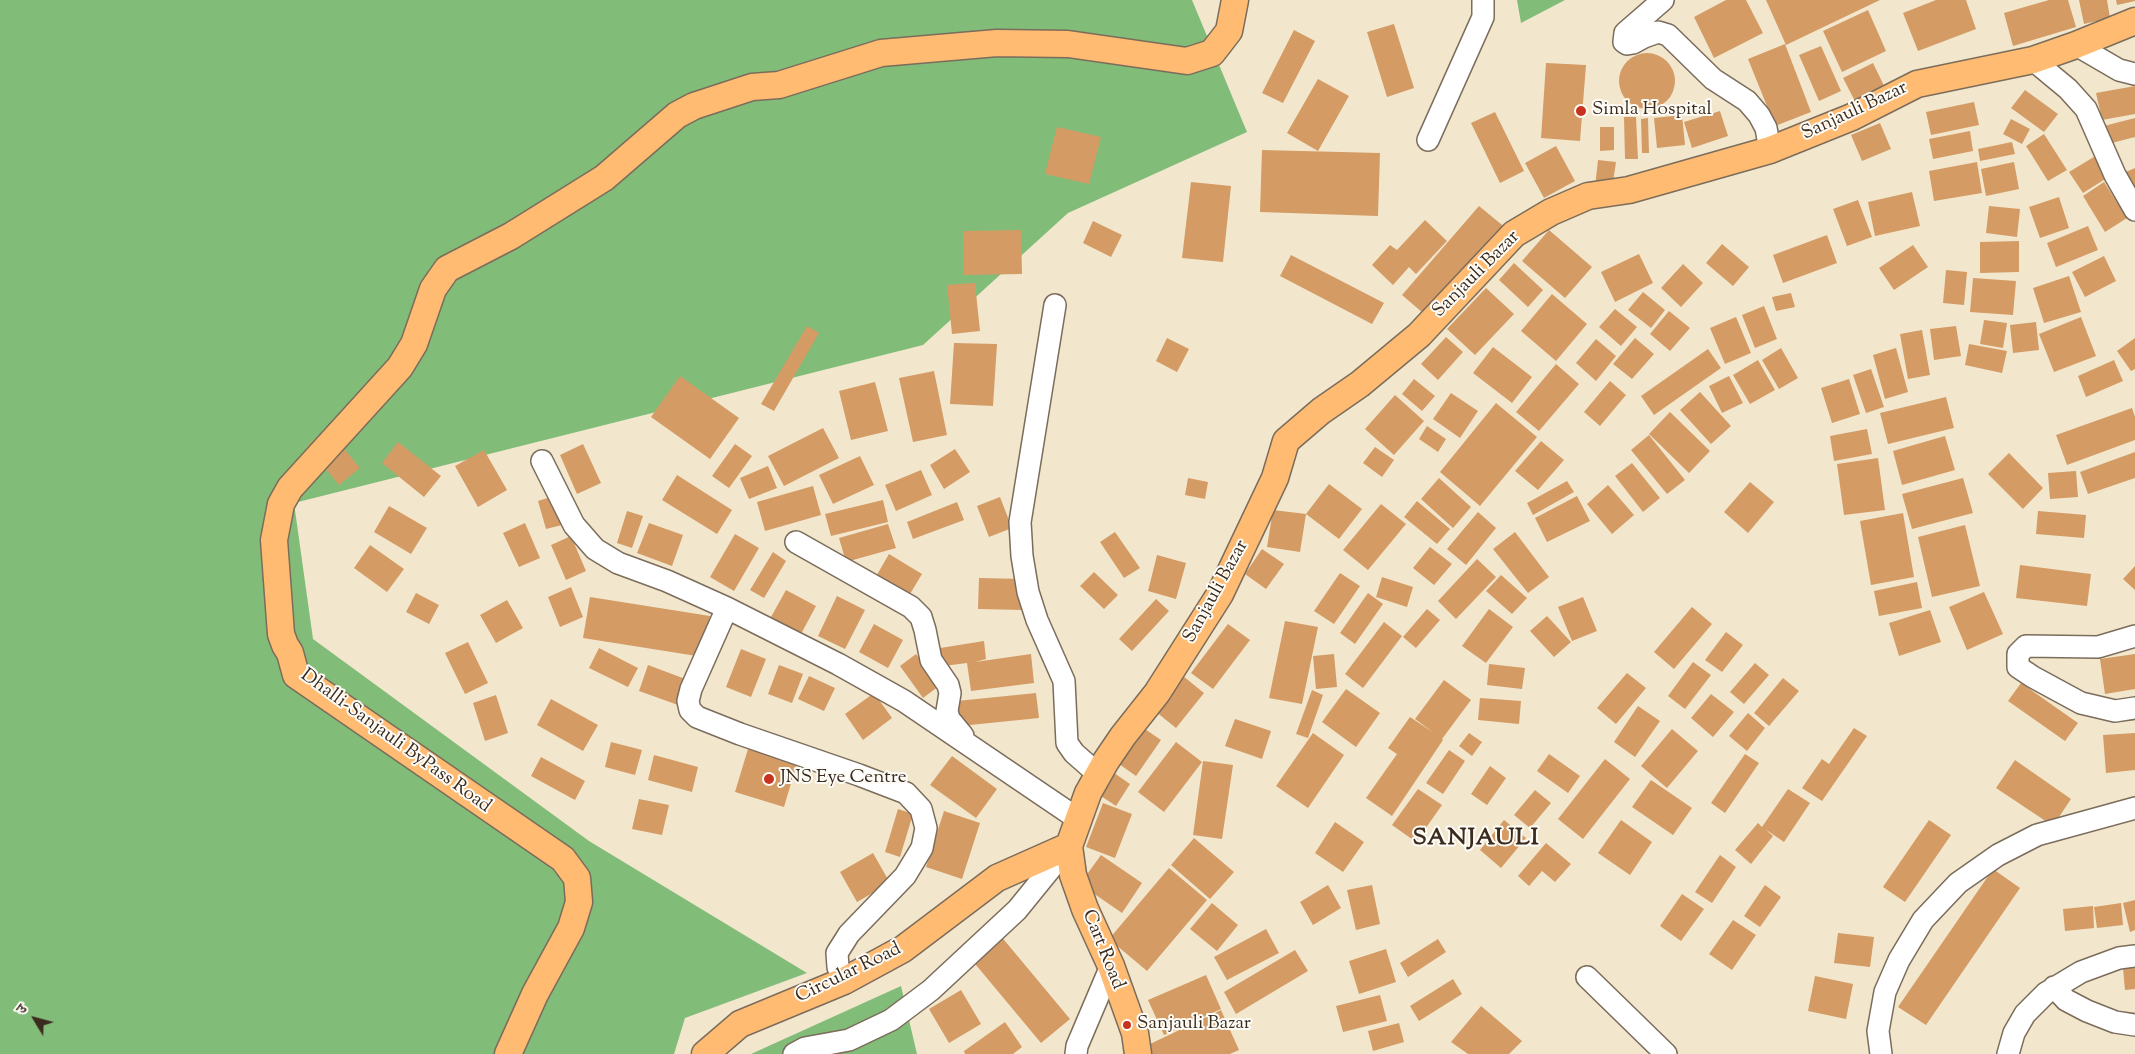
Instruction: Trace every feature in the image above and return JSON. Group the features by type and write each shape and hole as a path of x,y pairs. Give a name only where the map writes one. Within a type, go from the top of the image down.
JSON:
{"main road":[{"name":"Dhalli-Sanjauli ByPass Road","path":"508,1054 534,994 572,928 579,902 577,878 563,859 296,675 290,654 281,634 274,540 281,504 290,488 400,366 414,344 433,289 447,270 511,236 604,178 677,115 694,106 752,87 779,85 881,53 997,43 1059,44 1187,61 1212,53 1229,31 1235,0"},
{"name":"Sanjauli Bazar","path":"1069,846 1088,794 1099,775 1123,736 1157,693 1220,594 1275,478 1286,440 1321,411 1360,384 1419,335 1514,234 1551,212 1588,196 1629,190 1770,150 1852,117 1917,84 2032,60 2076,45 2135,21"},
{"name":"Circular Road","path":"705,1054 740,1024 844,982 904,949 997,878 1069,846"},
{"name":"Cart Road","path":"1069,846 1073,875 1111,966 1134,1033 1138,1054"}],"street":[{"path":"1428,140 1482,17 1483,0"},
{"path":"1663,0 1625,33 1624,42 1627,44 1633,43 1658,32 1668,35 1713,79 1747,101 1759,115 1766,128 1770,150"},
{"path":"2076,45 2119,70 2135,74"},
{"path":"2032,60 2068,89 2086,109 2115,175 2135,210"},
{"path":"1055,304 1020,522 1022,556 1028,592 1037,620 1064,681 1067,743 1074,753 1099,775"},
{"path":"542,461 574,525 595,549 618,563 668,581 785,636 904,701 1078,820"},
{"path":"796,542 911,607 921,617 931,660 948,685 950,693 947,711 949,719 977,751"},
{"path":"727,608 691,689 688,701 690,710 697,717 740,734 906,793 921,809 926,828 922,848 905,876 849,934 837,953 838,967 844,982"},
{"path":"2135,636 2098,647 2026,646 2018,654 2018,667 2081,703 2115,710 2135,708"},
{"path":"1881,1054 1878,1031 1885,992 1896,968 1924,920 1958,883 1998,854 2036,835 2135,808"},
{"path":"794,1054 805,1048 848,1040 891,1020 923,996 1017,910 1069,846"},
{"path":"2008,1054 2014,1033 2025,1014 2054,987 2081,972 2119,958 2135,956"},
{"path":"1076,1054 1077,1046 1111,966"},
{"path":"1587,977 1666,1054"},
{"path":"2054,987 2066,1000 2087,1011 2115,1022 2135,1025"}],"green space":[{"path":"0,0 1192,0 1247,132 1068,213 923,345 294,503 313,639 589,841 807,973 685,1018 674,1054 0,1054"},
{"path":"1517,0 1565,0 1521,23"},
{"path":"901,986 917,1054 751,1054"}],"building":[{"path":"1726,0 1746,0 1763,33 1714,58 1694,17"},
{"path":"1766,0 1880,0 1786,45"},
{"path":"1936,0 1966,0 1976,29 1918,51 1903,13"},
{"path":"2049,0 2068,0 2076,27 2013,46 2004,13"},
{"path":"2079,0 2107,0 2110,18 2084,24"},
{"path":"2116,0 2135,0 2135,1 2117,5"},
{"path":"1868,10 1886,51 1842,72 1823,31"},
{"path":"1394,24 1414,88 1387,97 1367,32"},
{"path":"1294,30 1315,41 1283,103 1262,93"},
{"path":"1785,44 1811,112 1775,126 1748,59"},
{"path":"1821,46 1841,91 1819,101 1799,55"},
{"path":"1647,53 1658,55 1667,61 1673,70 1675,81 1673,92 1667,101 1658,107 1647,109 1636,107 1627,101 1621,92 1619,81 1621,70 1627,61 1636,55"},
{"path":"1546,63 1586,65 1580,141 1541,138"},
{"path":"1873,63 1888,94 1859,109 1843,78"},
{"path":"1318,79 1349,96 1318,151 1287,133"},
{"path":"2135,86 2135,114 2102,120 2096,93"},
{"path":"2025,90 2058,114 2044,132 2011,108"},
{"path":"1974,102 1979,125 1931,135 1926,112"},
{"path":"1720,111 1728,136 1692,148 1684,122"},
{"path":"1495,112 1524,171 1500,183 1471,123"},
{"path":"1682,115 1685,145 1657,148 1654,118"},
{"path":"1624,117 1636,117 1638,159 1625,159"},
{"path":"1648,118 1649,153 1642,153 1641,119"},
{"path":"2135,118 2135,137 2108,144 2104,126"},
{"path":"2011,119 2030,129 2022,144 2003,134"},
{"path":"1880,123 1891,149 1862,161 1851,135"},
{"path":"1057,127 1101,137 1089,184 1045,174"},
{"path":"1600,127 1614,127 1614,150 1600,151"},
{"path":"1970,131 1973,151 1933,159 1929,139"},
{"path":"2044,134 2067,170 2048,181 2026,146"},
{"path":"2012,142 2015,154 1980,161 1978,149"},
{"path":"1556,146 1575,181 1544,198 1525,163"},
{"path":"1262,150 1380,153 1378,216 1260,212"},
{"path":"2097,155 2110,176 2083,193 2069,172"},
{"path":"1598,160 1616,162 1612,189 1595,187"},
{"path":"1977,162 1982,193 1934,201 1929,171"},
{"path":"2014,162 2019,189 1986,196 1981,169"},
{"path":"2135,168 2135,187 2128,190 2121,174"},
{"path":"1191,182 1231,186 1223,262 1182,258"},
{"path":"2104,182 2127,218 2105,232 2083,196"},
{"path":"1912,192 1920,226 1875,236 1868,202"},
{"path":"2059,197 2069,228 2040,238 2029,207"},
{"path":"1858,200 1872,237 1847,246 1833,209"},
{"path":"1479,206 1507,229 1430,319 1402,295"},
{"path":"1989,206 2020,209 2017,237 1986,233"},
{"path":"1425,220 1447,241 1416,274 1409,267 1393,285 1372,265 1390,245 1397,250"},
{"path":"1093,221 1122,235 1111,257 1083,243"},
{"path":"2088,226 2098,250 2056,267 2047,243"},
{"path":"1021,230 1022,274 964,275 963,231"},
{"path":"1549,230 1592,267 1565,298 1522,261"},
{"path":"1827,235 1837,263 1783,283 1773,255"},
{"path":"2019,241 2019,272 1980,273 1980,242"},
{"path":"1722,244 1749,267 1733,286 1706,263"},
{"path":"1913,245 1928,267 1894,290 1879,268"},
{"path":"1639,254 1653,283 1615,302 1601,272"},
{"path":"1291,255 1384,303 1372,324 1280,276"},
{"path":"2104,256 2116,281 2085,297 2072,272"},
{"path":"1514,263 1543,290 1528,307 1499,280"},
{"path":"1683,264 1703,283 1681,307 1661,288"},
{"path":"1946,270 1967,272 1964,305 1943,303"},
{"path":"2069,276 2081,312 2044,323 2033,288"},
{"path":"1973,278 2016,281 2013,315 1970,312"},
{"path":"975,283 980,331 952,334 947,285"},
{"path":"1486,288 1514,314 1475,355 1447,329"},
{"path":"1643,292 1665,310 1651,328 1628,310"},
{"path":"1791,293 1795,307 1776,311 1772,297"},
{"path":"1552,294 1587,324 1556,361 1521,331"},
{"path":"1764,306 1777,339 1755,348 1742,315"},
{"path":"1615,309 1637,327 1621,346 1599,327"},
{"path":"1669,311 1690,328 1670,351 1650,334"},
{"path":"1736,317 1751,353 1725,364 1710,328"},
{"path":"2081,317 2096,356 2054,372 2039,334"},
{"path":"1984,320 2007,323 2003,348 1980,344"},
{"path":"2036,322 2039,350 2013,353 2010,325"},
{"path":"807,326 819,333 774,411 761,404"},
{"path":"1956,326 1961,356 1934,360 1930,329"},
{"path":"1922,330 1930,375 1908,379 1900,334"},
{"path":"1446,337 1463,352 1438,380 1421,364"},
{"path":"1167,338 1189,349 1177,372 1156,361"},
{"path":"1635,338 1654,354 1632,379 1613,364"},
{"path":"2135,338 2135,369 2131,371 2117,351"},
{"path":"1596,339 1616,356 1596,381 1576,363"},
{"path":"954,343 997,344 993,406 950,404"},
{"path":"1969,344 2007,351 2002,373 1965,365"},
{"path":"1493,347 1532,377 1512,403 1473,373"},
{"path":"1781,348 1798,378 1779,389 1762,360"},
{"path":"1896,348 1908,392 1885,399 1873,355"},
{"path":"1708,349 1721,368 1654,415 1641,396"},
{"path":"1758,360 1775,390 1750,404 1733,375"},
{"path":"2114,360 2123,381 2086,397 2078,376"},
{"path":"1556,364 1579,384 1539,431 1516,412"},
{"path":"1871,369 1884,407 1866,413 1853,375"},
{"path":"934,371 947,435 913,442 899,378"},
{"path":"680,376 739,418 710,459 651,417"},
{"path":"1729,376 1743,403 1722,413 1709,386"},
{"path":"1414,379 1435,396 1422,411 1402,394"},
{"path":"1849,379 1860,414 1832,423 1821,388"},
{"path":"1610,381 1626,395 1600,426 1584,412"},
{"path":"875,382 888,431 851,440 839,391"},
{"path":"1700,392 1731,426 1711,444 1680,410"},
{"path":"1451,393 1478,411 1460,438 1433,419"},
{"path":"1395,395 1424,421 1394,455 1365,429"},
{"path":"1946,397 1954,428 1888,444 1880,413"},
{"path":"1496,403 1537,437 1480,506 1440,472"},
{"path":"2132,408 2135,417 2135,440 2067,465 2056,435"},
{"path":"1670,412 1710,451 1689,473 1649,434"},
{"path":"1427,426 1446,439 1438,452 1419,439"},
{"path":"327,428 360,468 339,485 307,446"},
{"path":"823,428 839,458 784,486 768,456"},
{"path":"1867,429 1872,454 1834,461 1830,436"},
{"path":"1649,435 1685,480 1667,494 1631,450"},
{"path":"1945,436 1955,470 1902,485 1893,451"},
{"path":"1541,441 1564,460 1538,490 1515,471"},
{"path":"398,442 441,476 424,497 382,463"},
{"path":"583,444 601,483 577,494 560,455"},
{"path":"735,444 752,456 729,488 712,476"},
{"path":"1375,447 1394,460 1382,477 1363,463"},
{"path":"955,449 970,472 944,489 930,465"},
{"path":"484,450 507,490 478,507 455,466"},
{"path":"2135,452 2135,478 2088,494 2080,472"},
{"path":"2009,453 2043,488 2023,509 1988,474"},
{"path":"860,456 874,485 833,504 819,475"},
{"path":"1878,458 1885,510 1844,515 1837,464"},
{"path":"1632,463 1660,498 1643,512 1615,476"},
{"path":"768,466 777,488 749,499 740,478"},
{"path":"921,470 932,495 896,511 885,485"},
{"path":"2076,471 2078,497 2050,499 2048,473"},
{"path":"677,475 732,510 717,534 662,500"},
{"path":"1188,478 1208,482 1205,499 1185,495"},
{"path":"1439,478 1471,507 1453,528 1421,499"},
{"path":"1963,478 1973,513 1912,529 1902,494"},
{"path":"1567,481 1574,492 1533,515 1527,503"},
{"path":"1750,482 1774,502 1748,533 1724,512"},
{"path":"1329,484 1362,509 1339,539 1306,514"},
{"path":"1608,485 1634,515 1612,534 1587,504"},
{"path":"813,486 821,515 765,531 757,502"},
{"path":"554,496 562,525 546,529 538,501"},
{"path":"1577,496 1590,521 1547,542 1535,518"},
{"path":"1000,497 1012,528 989,537 977,506"},
{"path":"883,500 888,522 831,536 825,514"},
{"path":"1417,501 1450,529 1437,544 1404,517"},
{"path":"957,502 964,520 913,539 907,522"},
{"path":"1381,504 1406,524 1368,570 1343,550"},
{"path":"389,506 427,528 411,554 374,532"},
{"path":"1273,510 1306,514 1300,552 1267,547"},
{"path":"627,511 643,516 632,548 617,543"},
{"path":"2038,511 2086,515 2084,538 2036,534"},
{"path":"1478,512 1496,528 1466,565 1447,549"},
{"path":"1903,513 1914,577 1871,585 1860,521"},
{"path":"525,523 540,558 519,567 503,533"},
{"path":"649,523 683,535 672,566 637,553"},
{"path":"888,524 896,548 846,562 839,538"},
{"path":"1965,525 1980,586 1932,597 1918,537"},
{"path":"1115,532 1140,568 1124,578 1100,542"},
{"path":"1515,532 1549,577 1528,593 1493,549"},
{"path":"735,534 759,548 734,591 710,577"},
{"path":"571,536 586,571 566,580 551,545"},
{"path":"370,545 404,569 387,592 354,568"},
{"path":"1430,547 1452,564 1434,585 1413,568"},
{"path":"1262,549 1284,564 1266,589 1245,574"},
{"path":"773,552 786,561 764,598 750,590"},
{"path":"889,554 922,574 907,599 874,580"},
{"path":"1157,555 1186,563 1176,599 1148,591"},
{"path":"1477,559 1496,577 1456,619 1438,601"},
{"path":"2020,565 2091,574 2087,606 2016,598"},
{"path":"2135,566 2135,590 2123,579"},
{"path":"1094,572 1118,595 1104,609 1080,586"},
{"path":"1340,573 1360,586 1334,624 1314,611"},
{"path":"1501,575 1527,598 1512,614 1486,591"},
{"path":"1382,577 1413,587 1407,607 1376,597"},
{"path":"979,578 1024,579 1023,610 978,609"},
{"path":"1917,582 1922,608 1879,616 1874,591"},
{"path":"571,587 583,617 560,627 548,597"},
{"path":"786,590 816,606 801,634 771,617"},
{"path":"1984,592 2003,634 1967,650 1949,607"},
{"path":"416,593 439,605 429,624 406,612"},
{"path":"1368,593 1383,604 1355,644 1340,633"},
{"path":"837,596 865,610 845,649 818,636"},
{"path":"590,597 710,616 703,657 583,638"},
{"path":"1583,597 1597,631 1572,641 1558,607"},
{"path":"1156,599 1169,611 1132,651 1119,639"},
{"path":"507,600 523,628 496,643 480,615"},
{"path":"1692,607 1712,624 1674,669 1654,652"},
{"path":"1427,609 1440,620 1416,648 1403,637"},
{"path":"1489,609 1513,627 1486,663 1462,646"},
{"path":"1930,610 1941,642 1899,656 1889,623"},
{"path":"1547,616 1571,642 1554,657 1530,631"},
{"path":"1285,621 1318,627 1302,704 1269,698"},
{"path":"1384,622 1402,636 1363,688 1345,674"},
{"path":"874,624 903,640 888,668 859,652"},
{"path":"1228,624 1250,640 1213,689 1191,673"},
{"path":"1726,632 1743,645 1722,672 1705,660"},
{"path":"984,641 986,659 975,662 1031,654 1034,683 971,691 967,663 936,667 934,649"},
{"path":"468,642 488,683 465,694 445,653"},
{"path":"599,648 638,668 628,687 589,668"},
{"path":"741,649 766,659 751,697 726,687"},
{"path":"916,654 939,686 923,698 900,666"},
{"path":"1334,654 1337,687 1316,689 1313,656"},
{"path":"2135,654 2135,689 2105,694 2100,659"},
{"path":"1693,662 1711,675 1685,709 1668,696"},
{"path":"1755,663 1769,675 1744,704 1730,692"},
{"path":"1489,664 1525,668 1522,689 1487,685"},
{"path":"648,665 688,680 678,705 639,691"},
{"path":"779,665 803,674 792,703 768,694"},
{"path":"1627,673 1646,688 1616,724 1597,708"},
{"path":"809,676 835,688 824,711 798,699"},
{"path":"1183,676 1204,693 1176,728 1155,711"},
{"path":"1783,678 1799,691 1769,726 1754,713"},
{"path":"1444,680 1471,700 1442,739 1392,816 1366,798 1397,754 1388,748 1410,717 1434,733 1415,719"},
{"path":"2021,683 2078,723 2065,741 2008,701"},
{"path":"1346,689 1380,713 1356,747 1322,722"},
{"path":"1312,690 1323,695 1308,738 1296,734"},
{"path":"874,693 892,718 863,740 845,714"},
{"path":"1036,693 1039,718 960,726 957,701"},
{"path":"1711,694 1734,712 1713,737 1691,718"},
{"path":"496,695 508,733 485,741 473,703"},
{"path":"1480,698 1521,701 1519,724 1478,720"},
{"path":"551,699 598,725 583,751 537,725"},
{"path":"1638,706 1660,721 1635,757 1614,742"},
{"path":"1748,713 1765,728 1747,751 1729,736"},
{"path":"1235,719 1271,731 1262,759 1225,746"},
{"path":"1136,723 1161,740 1136,776 1112,759"},
{"path":"1854,728 1867,736 1822,801 1802,788 1822,759 1829,764"},
{"path":"1672,729 1698,751 1667,788 1641,766"},
{"path":"1313,733 1344,755 1308,808 1276,786"},
{"path":"1469,733 1482,742 1472,756 1459,746"},
{"path":"2135,733 2135,770 2106,773 2103,735"},
{"path":"611,742 642,750 635,775 605,767"},
{"path":"1176,742 1202,762 1164,812 1138,792"},
{"path":"748,749 797,763 784,807 735,792"},
{"path":"1449,750 1465,761 1443,794 1426,783"},
{"path":"1549,754 1580,776 1568,793 1537,771"},
{"path":"1745,754 1759,763 1725,813 1711,803"},
{"path":"654,755 698,767 692,792 648,780"},
{"path":"952,756 997,789 976,818 930,785"},
{"path":"541,757 585,781 575,800 531,776"},
{"path":"1605,759 1630,779 1583,839 1558,819"},
{"path":"2015,760 2071,799 2053,826 1996,788"},
{"path":"1203,761 1233,765 1222,839 1193,835"},
{"path":"1490,766 1506,778 1487,805 1471,794"},
{"path":"1107,768 1130,784 1116,806 1092,790"},
{"path":"1651,780 1692,808 1673,835 1632,807"},
{"path":"1418,789 1442,805 1416,842 1392,825"},
{"path":"1788,789 1810,803 1784,842 1765,829 1773,836 1751,864 1735,850 1758,823 1762,827"},
{"path":"1535,790 1551,803 1530,828 1514,815"},
{"path":"639,799 669,805 662,835 632,829"},
{"path":"1103,803 1132,814 1115,858 1086,847"},
{"path":"898,809 913,814 900,857 885,852"},
{"path":"944,811 980,823 962,879 926,867"},
{"path":"1504,820 1526,838 1501,868 1480,850"},
{"path":"1621,820 1652,842 1630,875 1598,853"},
{"path":"1929,820 1951,835 1905,902 1883,887"},
{"path":"1335,822 1364,842 1343,872 1315,853"},
{"path":"1194,838 1234,872 1210,899 1171,865"},
{"path":"1546,843 1571,864 1555,882 1542,871 1529,886 1518,876"},
{"path":"873,853 890,883 857,902 840,872"},
{"path":"1101,855 1142,883 1122,913 1080,884"},
{"path":"1720,855 1736,867 1712,903 1695,892"},
{"path":"1169,868 1207,900 1147,971 1109,939"},
{"path":"1993,869 2020,888 1926,1025 1898,1007"},
{"path":"1328,885 1341,908 1313,925 1300,902"},
{"path":"1372,885 1380,924 1356,930 1347,890"},
{"path":"1765,885 1781,897 1760,927 1744,916"},
{"path":"1682,894 1704,909 1681,941 1660,926"},
{"path":"2135,900 2135,930 2130,932 2123,903"},
{"path":"1212,903 1238,925 1217,951 1190,929"},
{"path":"2121,903 2123,925 2097,928 2094,907"},
{"path":"2093,906 2094,928 2065,931 2063,909"},
{"path":"1733,920 1756,935 1732,970 1709,954"},
{"path":"1266,929 1279,953 1227,980 1214,957"},
{"path":"1838,933 1874,937 1870,967 1834,963"},
{"path":"1000,935 1070,1019 1041,1043 971,959"},
{"path":"1438,939 1446,952 1408,977 1400,963"},
{"path":"1386,949 1396,982 1359,994 1349,961"},
{"path":"1295,950 1308,971 1236,1014 1224,992"},
{"path":"2135,967 2135,989 2125,990 2123,968"},
{"path":"1206,975 1221,1009 1164,1035 1148,1000"},
{"path":"1815,976 1853,984 1846,1019 1808,1011"},
{"path":"1453,979 1462,994 1419,1021 1410,1006"},
{"path":"961,990 981,1024 949,1043 929,1009"},
{"path":"1380,995 1387,1021 1343,1032 1336,1006"},
{"path":"1481,1006 1522,1041 1509,1054 1468,1054 1451,1042"},
{"path":"1221,1010 1239,1050 1230,1054 1152,1054 1148,1045"},
{"path":"1005,1022 1022,1047 1013,1054 965,1054 964,1051"},
{"path":"1399,1023 1404,1042 1373,1051 1368,1031"}],"place":[{"name":"Simla Hospital","path":"1581,111"},
{"name":"JNS Eye Centre","path":"769,779"},
{"name":"Sanjauli Bazar","path":"1127,1025"}],"district":[{"name":"SANJAULI","path":"1476,840"}]}
